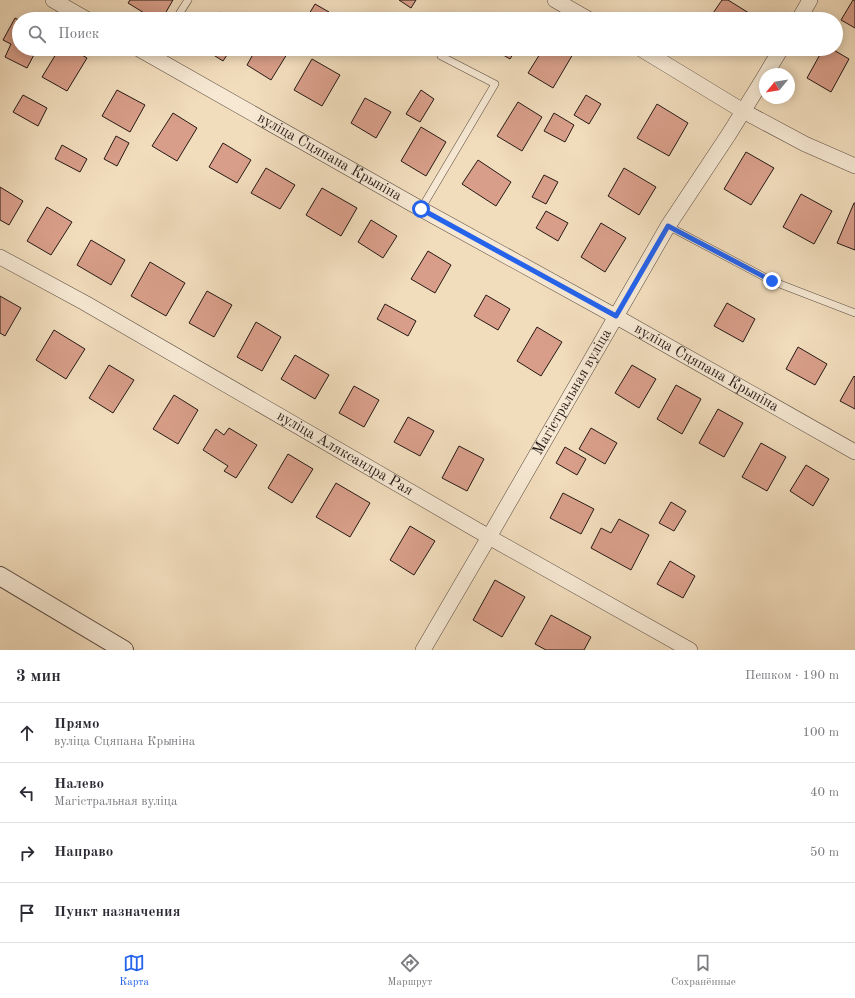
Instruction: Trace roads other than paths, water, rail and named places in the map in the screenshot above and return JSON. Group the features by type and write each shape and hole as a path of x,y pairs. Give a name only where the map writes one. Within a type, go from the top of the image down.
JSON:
{"street":[{"path":"53,0 74,12"},
{"path":"555,0 576,12"},
{"path":"803,12 810,0"},
{"name":"вуліца Сцяпана Крыніна","path":"160,56 421,209 616,316 855,452"},
{"path":"653,56 743,111 805,144 855,166"},
{"name":"Магістральная вуліца","path":"770,68 777,56"},
{"name":"Магістральная вуліца","path":"423,650 490,538 668,226 759,86"},
{"name":"вуліца Аляксандра Рая","path":"0,257 92,307 490,538 690,650"},
{"path":"0,576 124,650"}],"lane":[{"path":"180,12 188,0"},
{"path":"421,209 495,84 441,56"},
{"path":"668,226 772,281 855,313"}]}
